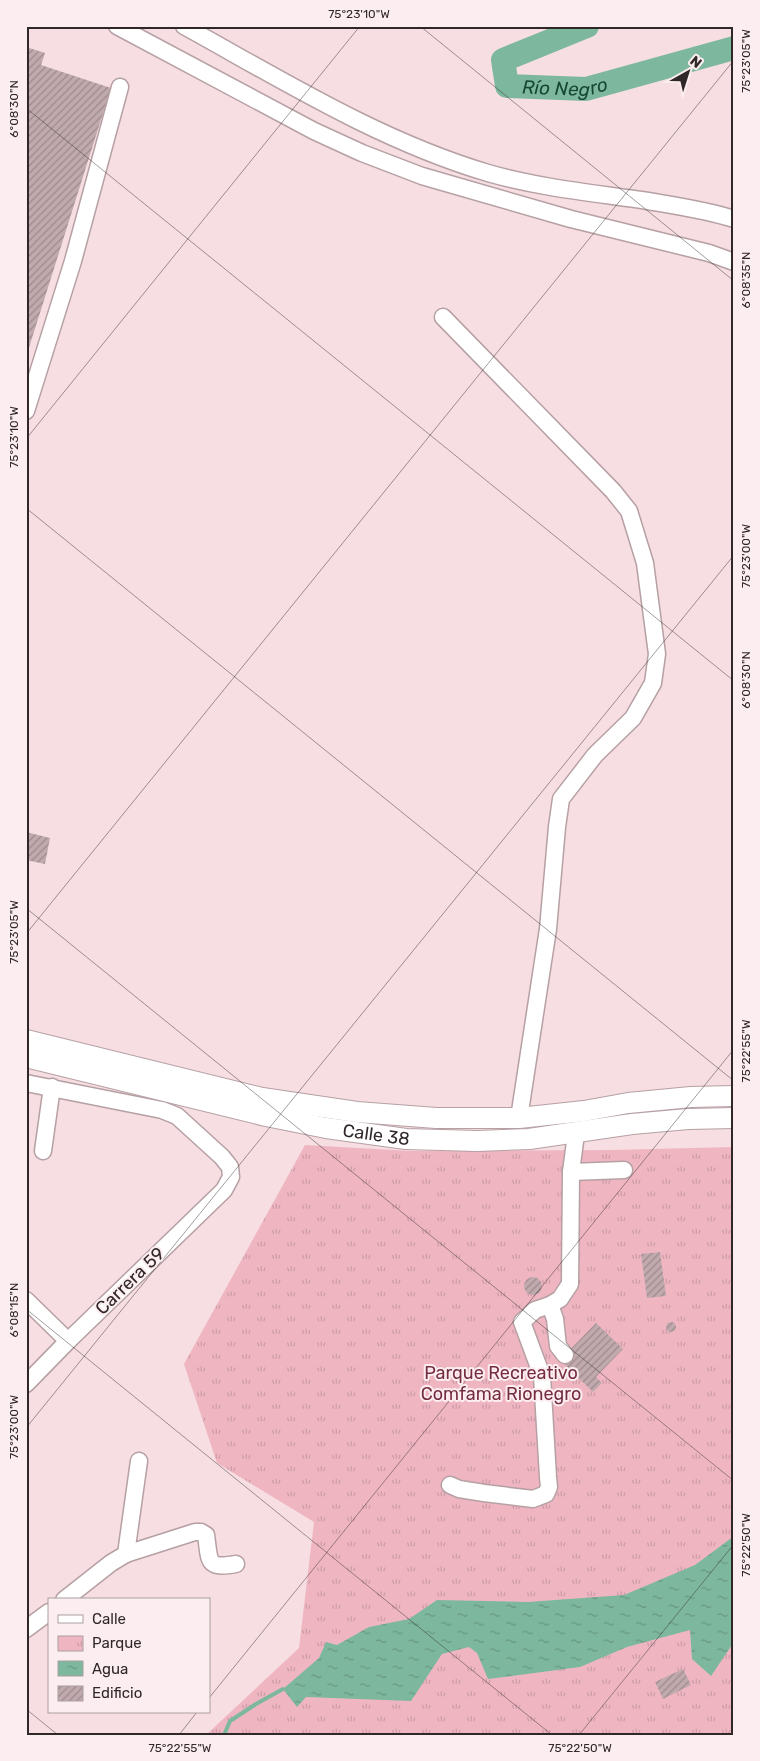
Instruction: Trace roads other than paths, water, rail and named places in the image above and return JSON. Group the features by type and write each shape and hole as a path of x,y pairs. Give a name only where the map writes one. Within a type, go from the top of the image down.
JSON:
{"main road":[{"name":"Calle 38","path":"26,1040 262,1098 357,1112 426,1118 519,1118 584,1111 628,1103 691,1097 734,1096"},
{"name":"Calle 38","path":"26,1057 266,1116 326,1128 406,1139 477,1141 529,1139 576,1134 632,1124 688,1119 734,1118"}],"street":[{"path":"117,26 314,131 362,153 422,176 571,219 708,253 734,262"},
{"path":"184,26 338,110 392,137 445,159 489,173 545,186 670,205 721,215 734,220"},
{"path":"26,411 73,262 120,87"},
{"path":"443,318 613,491 629,511 645,563 656,654 653,683 633,718 595,755 561,798 548,929 519,1118"},
{"path":"26,1083 52,1087 43,1151"},
{"name":"Carrera 59","path":"26,1384 224,1190 231,1178 230,1167 222,1157 177,1116 162,1110 52,1087"},
{"path":"450,1485 459,1489 533,1498 546,1494 548,1478 542,1376 522,1322 535,1310 560,1299 570,1284 571,1172 576,1134"},
{"path":"571,1172 624,1170"},
{"path":"26,1300 68,1341"},
{"path":"550,1305 555,1319 558,1346 565,1355"},
{"path":"126,1554 139,1461"},
{"path":"67,1598 111,1563 126,1554 195,1532 201,1532 206,1535 209,1558 212,1563 220,1567 236,1564"},
{"path":"26,1629 48,1613"}],"water":[{"path":"734,1536 734,1642 711,1676 692,1659 690,1630 627,1647 580,1667 488,1679 477,1653 469,1647 442,1654 411,1701 306,1697 297,1707 283,1689 319,1658 326,1642 337,1645 369,1627 409,1619 437,1600 528,1602 624,1595 695,1565"}],"waterway":[{"name":"Río Negro","path":"587,26 503,60 507,86 586,89 734,48"},
{"path":"224,1735 230,1721 283,1689"}],"park label":[{"name":"Parque Recreativo Comfama Rionegro","path":"501,1384"}]}
